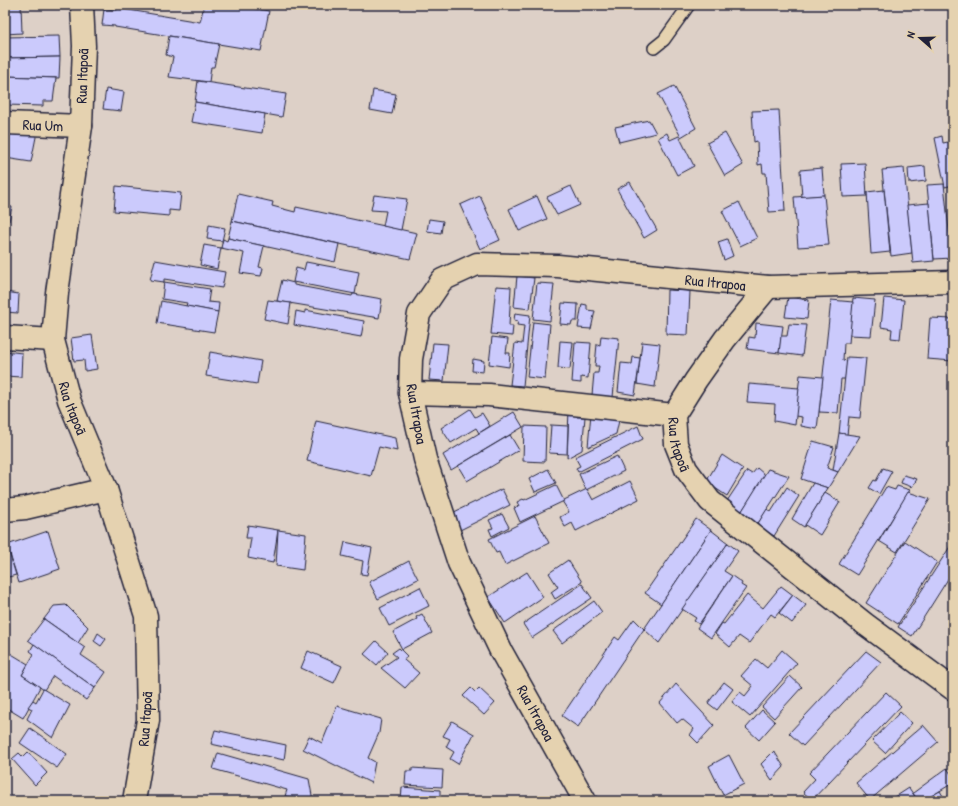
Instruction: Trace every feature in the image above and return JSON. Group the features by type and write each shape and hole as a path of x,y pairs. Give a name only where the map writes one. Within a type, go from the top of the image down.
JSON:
{"street":[{"name":"Rua Itapoã","path":"82,5 84,46 81,126 57,293 53,340 69,400 106,489 146,616 148,720 134,801"},
{"name":"Rua Um","path":"5,123 81,126"},
{"name":"Rua Itrapoa","path":"585,801 501,651 459,563 425,459 410,394 411,359 419,314 442,280 476,264 558,266 768,287"},
{"path":"768,287 953,282"},
{"name":"Rua Itapoã","path":"768,287 725,339 696,380 674,415 676,444 686,469 710,501 865,624 953,689"},
{"path":"5,337 53,340"},
{"path":"410,394 489,395 674,415"},
{"path":"5,510 24,508 106,489"}],"lane":[{"path":"654,48 664,40 689,5"}],"building":[{"path":"5,5 21,5 22,33 5,34"},
{"path":"204,5 231,5 269,11 261,51 102,25 104,9 117,10 117,8 200,22"},
{"path":"59,36 60,57 5,58 5,37"},
{"path":"169,36 219,44 214,67 211,67 209,82 169,77 173,57 166,55"},
{"path":"60,57 59,78 6,76 5,58"},
{"path":"5,74 6,76 56,78 53,101 43,101 43,106 5,105"},
{"path":"198,81 286,94 282,117 195,102"},
{"path":"674,86 696,128 681,137 658,94"},
{"path":"106,89 124,92 121,111 103,109"},
{"path":"373,90 396,94 392,114 370,110"},
{"path":"195,102 265,114 262,133 191,122"},
{"path":"779,110 785,211 769,212 766,173 763,173 762,164 758,165 757,141 754,142 752,111"},
{"path":"649,120 656,133 619,142 615,127"},
{"path":"5,131 37,132 31,162 5,158"},
{"path":"667,133 670,140 679,136 694,166 677,175 658,138"},
{"path":"725,133 743,165 725,176 707,143"},
{"path":"942,136 943,143 953,141 953,185 945,187 935,138"},
{"path":"865,163 867,196 843,197 841,164"},
{"path":"925,166 926,181 909,183 908,168"},
{"path":"822,168 824,195 802,197 800,170"},
{"path":"904,168 912,253 891,256 882,170"},
{"path":"630,182 657,230 644,238 617,189"},
{"path":"944,184 952,258 934,259 927,185"},
{"path":"116,186 181,193 179,211 169,210 169,216 114,211"},
{"path":"571,186 580,205 557,215 547,197"},
{"path":"884,190 890,252 871,254 867,192"},
{"path":"238,194 273,202 272,206 295,212 296,207 417,233 410,259 232,221"},
{"path":"374,195 407,199 401,230 383,226 386,211 371,210"},
{"path":"824,195 829,245 798,247 794,197"},
{"path":"480,196 500,240 480,249 460,205"},
{"path":"537,196 547,219 519,231 509,209"},
{"path":"739,202 757,238 740,246 722,211"},
{"path":"929,203 934,261 913,263 907,205"},
{"path":"5,206 12,207 9,221 5,220"},
{"path":"429,219 443,221 441,233 427,231"},
{"path":"232,221 339,244 335,262 228,238"},
{"path":"209,225 225,228 222,241 207,239"},
{"path":"228,238 264,246 259,267 263,268 261,276 240,273 244,253 221,248 223,239 227,241"},
{"path":"727,239 733,256 724,260 718,242"},
{"path":"204,245 221,248 217,269 200,265"},
{"path":"155,260 225,272 222,288 164,279 164,282 150,280"},
{"path":"306,262 359,272 355,294 293,282 296,268 304,270"},
{"path":"517,276 534,278 530,309 514,307"},
{"path":"282,280 294,283 294,285 352,296 354,294 382,299 379,318 277,301"},
{"path":"164,282 210,289 208,302 219,303 218,312 186,306 187,303 162,299"},
{"path":"537,283 554,284 550,321 533,319"},
{"path":"496,286 511,287 509,326 513,326 512,336 491,334"},
{"path":"667,290 690,291 688,335 666,334"},
{"path":"5,292 19,294 18,313 5,312"},
{"path":"788,297 809,300 807,319 785,317"},
{"path":"853,298 875,300 871,336 849,335"},
{"path":"884,298 904,300 900,339 891,338 892,329 881,327"},
{"path":"268,300 291,303 288,324 264,319"},
{"path":"831,300 853,302 849,343 844,343 843,360 847,361 845,379 841,379 838,413 819,412"},
{"path":"161,301 218,312 214,332 157,323"},
{"path":"562,303 578,304 577,321 572,321 571,325 560,324"},
{"path":"582,304 587,305 587,310 595,311 591,329 578,328"},
{"path":"305,310 364,321 361,337 294,325 296,311 305,313"},
{"path":"515,313 530,315 523,386 510,385 515,343 522,344 524,326 517,325 518,321 514,320"},
{"path":"930,318 953,319 953,361 927,359"},
{"path":"533,322 550,324 545,379 527,377"},
{"path":"756,323 783,326 779,353 747,349 749,337 755,338"},
{"path":"789,324 806,325 802,356 779,353 781,336 787,336"},
{"path":"92,335 97,369 85,371 84,360 74,361 71,338"},
{"path":"601,336 619,338 613,397 592,395 594,373 598,373 599,366 595,366 597,344 600,345"},
{"path":"492,337 508,339 506,353 510,353 509,367 489,364"},
{"path":"560,341 573,342 570,369 558,368"},
{"path":"575,342 591,343 588,378 581,377 581,383 572,382"},
{"path":"642,342 660,344 655,387 637,384"},
{"path":"433,343 448,344 444,381 429,380"},
{"path":"5,351 22,353 21,377 5,376"},
{"path":"210,352 261,361 257,384 206,376"},
{"path":"633,357 640,358 635,395 618,392 621,363 632,364"},
{"path":"847,357 866,358 860,418 849,417 847,435 839,433"},
{"path":"473,359 484,361 483,372 472,371"},
{"path":"800,375 823,377 817,429 801,426 802,417 795,416"},
{"path":"749,384 799,388 795,425 774,421 775,404 747,402"},
{"path":"470,409 475,417 482,413 490,426 479,433 476,428 451,443 441,428"},
{"path":"569,410 578,411 577,417 585,417 582,450 567,458"},
{"path":"514,412 523,427 451,470 443,455"},
{"path":"591,413 620,416 616,434 588,447"},
{"path":"316,421 395,438 397,451 379,447 371,476 307,461"},
{"path":"551,425 568,426 567,454 549,453"},
{"path":"524,426 546,427 545,462 523,461"},
{"path":"638,426 643,439 578,472 576,468 580,466 575,457"},
{"path":"839,433 860,436 838,472 833,470"},
{"path":"510,435 519,450 467,481 458,466"},
{"path":"813,441 834,447 827,468 838,472 828,488 801,479"},
{"path":"722,455 743,469 727,496 706,482"},
{"path":"617,456 624,471 586,490 579,474"},
{"path":"757,468 765,475 740,514 727,501 747,471 752,474"},
{"path":"883,468 892,471 879,494 869,488 874,480 876,481"},
{"path":"548,469 556,483 535,492 529,479"},
{"path":"768,469 789,476 757,525 740,514"},
{"path":"904,475 917,479 912,487 901,483"},
{"path":"630,481 639,499 576,531 572,523 565,527 560,517 569,512 562,501 587,489 593,500"},
{"path":"813,483 828,488 804,527 792,519"},
{"path":"556,485 564,501 520,522 514,508 519,506 517,502"},
{"path":"897,486 910,490 857,575 839,564 886,487 895,490"},
{"path":"787,487 799,496 774,536 757,525 767,509 771,512"},
{"path":"502,489 510,505 458,531 450,514"},
{"path":"908,492 930,499 897,552 879,541"},
{"path":"825,493 840,502 820,535 805,525"},
{"path":"502,514 509,527 492,536 489,529 493,528 489,520"},
{"path":"535,516 549,543 505,565 499,552 496,553 489,539"},
{"path":"696,519 711,530 661,604 645,593"},
{"path":"248,525 278,530 273,563 248,558 251,538 246,538"},
{"path":"278,530 306,534 303,570 276,566"},
{"path":"711,530 728,543 659,643 644,629"},
{"path":"48,531 60,569 19,583 7,545"},
{"path":"905,541 937,562 898,624 866,603"},
{"path":"345,542 372,548 367,575 361,574 363,561 342,556"},
{"path":"953,542 953,571 912,636 898,627"},
{"path":"728,543 738,551 724,571 732,576 699,624 694,621 696,618 682,609"},
{"path":"5,549 8,549 16,575 5,578"},
{"path":"568,560 582,582 555,599 551,592 558,587 549,573"},
{"path":"409,561 418,579 378,599 369,582"},
{"path":"527,572 543,597 505,623 488,597"},
{"path":"732,576 746,588 711,638 697,628"},
{"path":"582,584 592,598 532,638 523,624"},
{"path":"781,586 793,595 775,617 771,614 749,643 739,636 730,647 715,634 722,623 724,624 747,595 763,608"},
{"path":"420,587 429,606 389,626 380,608"},
{"path":"793,595 806,605 792,623 779,613"},
{"path":"594,601 602,612 562,643 553,631"},
{"path":"66,605 88,627 78,643 44,619 54,606"},
{"path":"422,614 432,633 402,649 393,632 417,619 416,617"},
{"path":"44,619 85,648 81,655 106,672 95,688 28,640"},
{"path":"634,619 644,629 578,727 562,716 615,637 619,640"},
{"path":"98,633 106,639 101,646 94,641"},
{"path":"376,641 388,652 377,665 364,654"},
{"path":"34,644 95,688 86,700 53,676 44,690 22,675 34,654 30,651"},
{"path":"399,648 407,656 404,660 419,673 405,688 381,668 397,657 392,653"},
{"path":"5,650 28,664 22,675 40,687 23,718 5,707"},
{"path":"782,650 797,663 750,717 732,702 740,692 745,696 753,686 741,676 756,659 767,668"},
{"path":"308,651 342,666 334,683 301,668"},
{"path":"866,651 881,662 803,746 789,733"},
{"path":"790,676 802,687 774,718 762,707"},
{"path":"724,682 733,689 717,710 708,703"},
{"path":"676,684 714,725 698,743 690,735 694,729 682,719 677,723 660,703"},
{"path":"471,688 475,692 479,688 495,703 484,715 463,696"},
{"path":"43,689 70,705 53,738 27,719 32,709 28,707 33,700 36,702"},
{"path":"886,692 901,706 812,800 803,792 815,779 809,773"},
{"path":"337,706 381,719 379,733 368,758 375,762 371,783 303,749 309,736 322,743"},
{"path":"762,710 775,722 759,740 746,728"},
{"path":"900,712 912,723 885,753 872,741"},
{"path":"452,721 474,734 458,764 450,759 454,752 446,747 450,739 443,736"},
{"path":"923,725 938,742 870,800 856,783"},
{"path":"30,728 67,754 57,768 20,743"},
{"path":"215,730 286,745 284,760 211,744"},
{"path":"774,751 784,767 772,780 761,764"},
{"path":"28,752 47,773 35,785 12,759 19,753 23,757"},
{"path":"218,753 309,779 313,801 285,796 287,790 213,769"},
{"path":"729,755 744,784 723,795 709,766"},
{"path":"412,768 443,770 442,787 405,785 406,771 412,771"},
{"path":"947,768 953,777 953,783 923,801 918,801 913,793"},
{"path":"402,787 440,790 440,801 401,801"},
{"path":"909,788 918,801 889,801"},
{"path":"940,791 946,801 923,801"}]}
